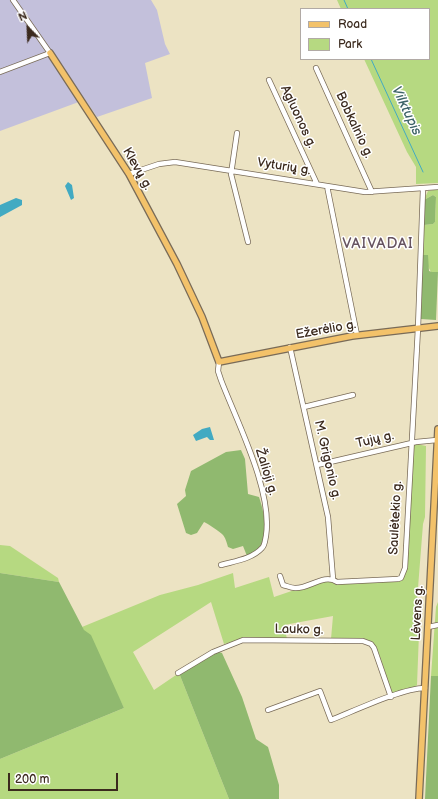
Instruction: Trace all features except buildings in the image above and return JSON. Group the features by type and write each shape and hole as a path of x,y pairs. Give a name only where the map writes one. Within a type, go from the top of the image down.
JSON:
{"main road":[{"name":"Klevų g.","path":"50,53 129,174 177,264 202,317 219,362"},
{"name":"Ežerėlio g.","path":"219,362 357,335 438,326"},
{"name":"Lėvens g.","path":"419,799 428,627 436,517 438,429"}],"street":[{"name":"Klevų g.","path":"12,0 50,53"},
{"path":"0,72 50,53"},
{"name":"Bobkalnio g.","path":"316,68 372,192"},
{"name":"Agluonos g.","path":"270,80 317,184"},
{"path":"237,133 231,174 248,242"},
{"name":"Vyturių g.","path":"129,174 159,164 175,162 365,192 438,187"},
{"path":"327,186 357,335"},
{"name":"Saulėtekio g.","path":"280,576 283,586 296,588 333,579 338,582 401,578 405,568 418,328 423,189"},
{"name":"M. Grigonio g.","path":"290,347 328,517 333,579"},
{"name":"Žalioji g.","path":"219,362 218,371 260,482 266,513 264,547 256,554 221,565"},
{"path":"304,407 353,395"},
{"name":"Tujų g.","path":"317,465 412,443 437,440"},
{"path":"428,627 438,625"},
{"name":"Lauko g.","path":"178,673 212,652 243,640 363,641 371,644 374,648 391,697"},
{"path":"268,710 320,692 331,720 414,689 425,688"}],"shaded area":[{"path":"0,0 151,0 157,10 165,44 170,54 145,63 152,98 97,117 84,98 76,103 0,131"}],"green space":[{"path":"337,0 438,0 438,183 416,184 416,167 407,152 364,60 430,60 430,8 341,8"},
{"path":"438,189 438,272 431,272 422,255 424,225 433,224 435,222 436,197 433,195 424,200 428,191"},
{"path":"433,195 436,197 435,222 433,224 424,225 424,200"},
{"path":"422,255 428,255 429,271 438,272 436,320 421,319"},
{"path":"412,443 426,446 425,517 423,524 415,626 419,633 417,685 414,689 393,696 378,651 371,642 331,639 333,616 284,625 287,639 247,638 224,644 211,602 133,652 154,690 179,673 229,799 0,799 0,759 124,708 82,627 160,595 198,585 233,573 235,588 269,577 274,597 324,580 338,582 398,579 403,575"},
{"path":"241,450 245,459 248,494 259,497 265,522 264,538 260,546 247,556 243,546 233,549 228,547 223,535 204,522 197,533 191,535 186,533 177,504 186,496 185,490 191,471 226,452"},
{"path":"0,545 10,546 58,578 59,582 0,573"},
{"path":"0,573 59,582 84,630 91,635 124,708 0,759"},
{"path":"438,602 438,676 431,676 436,607"},
{"path":"216,651 222,653 242,697 256,739 268,747 279,785 279,799 229,799 179,673"},
{"path":"431,676 438,676 438,799 425,799"}],"water":[{"path":"68,182 72,185 74,198 71,200 65,186"},
{"path":"16,198 22,200 22,205 0,217 0,205"},
{"path":"210,427 214,440 210,440 207,437 196,441 193,435 202,429"}],"waterway":[{"name":"Vilktupis","path":"344,0 348,8"},
{"name":"Vilktupis","path":"371,60 423,172"}],"district":[{"name":"VAIVADAI","path":"378,244"}]}
